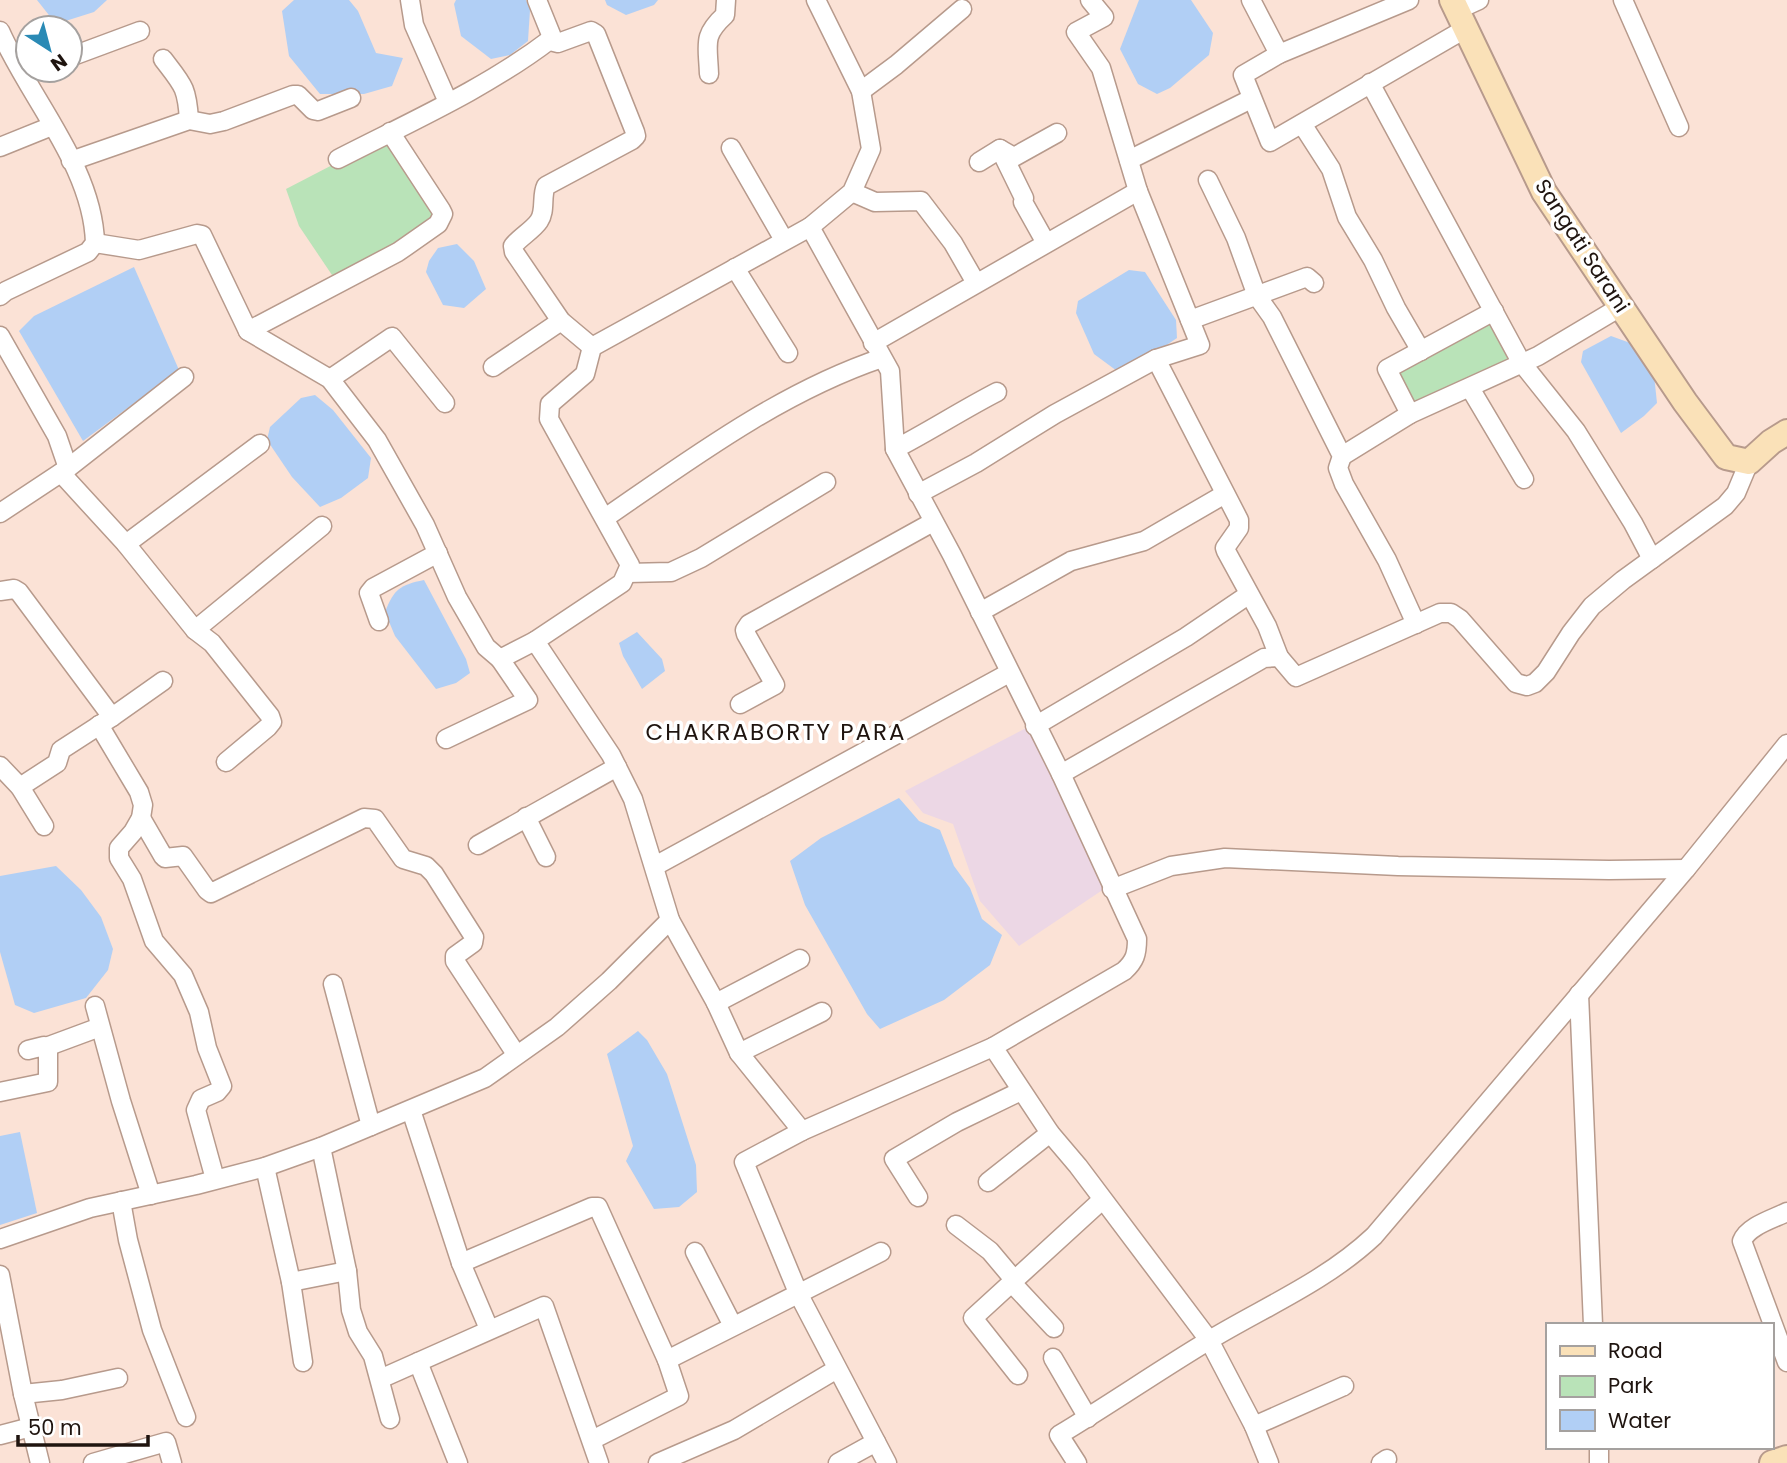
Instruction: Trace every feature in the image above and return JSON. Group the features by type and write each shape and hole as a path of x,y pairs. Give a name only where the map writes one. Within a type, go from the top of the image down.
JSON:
{"street":[{"path":"410,0 414,25 448,102"},
{"path":"537,0 551,40 558,43 591,31 596,34 636,136 546,186 539,221 513,246 514,252 561,321 592,347"},
{"path":"709,74 708,34 724,15 726,0"},
{"path":"500,659 535,641 622,583 630,565 549,419 550,404 585,373 592,347 810,227 852,192 871,149 861,91 816,0"},
{"path":"918,494 1156,359 1200,345 1138,191 1101,68 1076,32 1104,16 1090,0"},
{"path":"1251,0 1279,54"},
{"path":"1409,0 1279,54 1243,75 1270,142 1370,83 1457,13 1479,0"},
{"path":"1623,0 1679,127"},
{"path":"861,91 962,9"},
{"name":"Sangati Sarani","path":"1457,13 1544,192 1685,402 1726,457 1749,462"},
{"path":"84,52 140,31"},
{"path":"338,159 448,102 551,40"},
{"path":"2,41 14,60"},
{"path":"163,59 183,84 189,99 189,120"},
{"path":"1370,83 1521,362 1576,430 1652,559"},
{"path":"0,296 88,252 95,243 95,230 79,176 28,84"},
{"path":"71,161 189,120 210,124 224,121 292,95 298,95 313,110 318,111 351,98"},
{"path":"1129,160 1251,99"},
{"path":"1302,124 1331,169 1347,217 1421,351"},
{"path":"0,147 51,126"},
{"path":"247,331 398,252 438,224 443,214 441,210 390,132"},
{"path":"1000,149 1014,157 1057,133"},
{"path":"732,148 784,240"},
{"path":"979,162 1000,149"},
{"path":"1000,149 1024,198 1023,202 1046,243"},
{"path":"1208,180 1236,238 1257,296 1272,317 1342,456"},
{"path":"604,518 726,436 846,370 976,283 1138,191"},
{"path":"852,192 875,202 921,201 953,243 976,283"},
{"path":"810,227 890,371 895,449 1061,774 1137,939 1138,952 1124,971 993,1047 802,1131 744,1162 799,1295 887,1463"},
{"path":"95,243 139,250 197,233 202,234 247,331 330,379 377,440 425,525 457,597 486,647 500,659 528,700 446,739"},
{"path":"735,268 788,353"},
{"path":"1190,320 1307,277 1314,283"},
{"path":"1416,624 1387,560 1344,484 1338,468 1342,456 1410,414 1538,356 1622,306"},
{"path":"1410,414 1388,369 1494,311"},
{"path":"493,367 561,321"},
{"path":"0,336 57,436 65,470 195,630 212,643 272,722 226,762"},
{"path":"330,379 392,337 445,403"},
{"path":"1156,359 1240,524 1226,551 1267,626 1279,657 1296,677 1440,613 1451,613 1460,619 1516,684 1528,686 1535,683 1546,672 1592,606 1725,506 1735,493 1749,462 1787,432"},
{"path":"0,513 65,470 184,377"},
{"path":"1470,388 1524,479"},
{"path":"895,449 997,392"},
{"path":"126,544 260,444"},
{"path":"627,573 671,572 701,558 826,482"},
{"path":"980,612 1071,561 1144,541 1225,494"},
{"path":"740,704 775,685 746,634 745,630 749,624 933,522"},
{"path":"195,630 322,526"},
{"path":"379,621 370,599 369,593 373,588 438,553"},
{"path":"0,591 14,589 19,592 106,721 139,792 143,805 141,818 118,853 132,879 154,940 183,975 199,1012 207,1048 222,1086 217,1092 201,1099 196,1110 215,1179"},
{"path":"1035,726 1186,637 1248,595"},
{"path":"535,641 617,767 633,799 670,920 716,1003 739,1053 802,1131"},
{"path":"1061,774 1264,658 1279,657"},
{"path":"655,866 1009,673"},
{"path":"20,787 57,763 61,750 163,681"},
{"path":"1077,1463 1059,1435 1209,1340 1302,1290 1358,1251 1374,1236 1686,869 1787,744"},
{"path":"0,766 20,787 44,826"},
{"path":"478,845 617,767"},
{"path":"526,817 546,858"},
{"path":"141,818 163,856 183,856 206,891 211,893 364,818 375,819 402,859 426,866 434,874 474,937 473,943 455,956 455,961 516,1054"},
{"path":"1112,889 1171,866 1225,858 1411,866 1686,869"},
{"path":"0,1239 90,1208 265,1167 321,1147 485,1077 558,1027 670,920"},
{"path":"716,1003 800,959"},
{"path":"333,984 371,1126"},
{"path":"1579,994 1594,1323"},
{"path":"95,1006 151,1195"},
{"path":"739,1053 822,1012"},
{"path":"0,1091 48,1082 49,1052 37,1048 100,1027"},
{"path":"993,1047 1050,1133 1209,1340 1254,1426 1269,1463"},
{"path":"918,1197 894,1159 957,1122 1021,1091"},
{"path":"411,1110 461,1263 489,1329"},
{"path":"988,1182 1050,1133"},
{"path":"321,1147 347,1271 351,1310 358,1332 373,1356 390,1419"},
{"path":"265,1167 291,1282 303,1362"},
{"path":"1018,1375 974,1318 1102,1200"},
{"path":"121,1201 128,1240 152,1330 186,1417"},
{"path":"461,1263 592,1207 598,1207 667,1360 679,1396 592,1440"},
{"path":"1772,1323 1742,1241 1745,1234 1787,1212"},
{"path":"956,1225 990,1251 1011,1276 1011,1282 1054,1328"},
{"path":"695,1252 733,1326"},
{"path":"667,1360 881,1252"},
{"path":"291,1282 347,1271"},
{"path":"0,1275 23,1394 40,1463"},
{"path":"380,1380 544,1306 592,1440 593,1461"},
{"path":"1773,1324 1787,1362"},
{"path":"1054,1358 1088,1418"},
{"path":"418,1362 458,1463"},
{"path":"658,1463 734,1430 837,1369"},
{"path":"23,1394 62,1390 118,1378"},
{"path":"1254,1426 1343,1387"},
{"path":"0,1435 31,1427"},
{"path":"93,1463 166,1442 172,1463"},
{"path":"838,1463 876,1443"},
{"path":"1772,1463 1787,1458"}],"shaded area":[{"path":"1028,727 1052,767 1107,887 1019,946 980,901 953,824 923,813 905,791"}],"green space":[{"path":"394,133 445,227 374,266 332,275 299,226 286,189"},
{"path":"1492,318 1516,359 1411,413 1394,370"}],"water":[{"path":"37,0 107,0 94,12 84,15 48,14"},
{"path":"294,0 349,0 358,11 376,53 403,58 392,86 364,94 320,94 289,56 282,11"},
{"path":"456,0 526,0 530,10 528,41 510,55 491,59 461,36 454,4"},
{"path":"605,0 658,0 654,5 626,15 607,5"},
{"path":"1139,0 1191,0 1213,33 1209,55 1170,88 1157,94 1138,84 1120,49"},
{"path":"457,244 474,261 486,289 464,308 443,305 426,272 429,261 438,248"},
{"path":"134,267 179,370 83,441 19,331 34,316"},
{"path":"1129,270 1145,272 1176,320 1177,338 1146,359 1117,371 1094,354 1076,313 1078,301"},
{"path":"1611,336 1633,344 1654,375 1657,403 1621,433 1581,362 1583,351"},
{"path":"315,395 333,410 371,458 368,478 341,498 320,507 292,477 267,440 270,427 301,398"},
{"path":"424,580 466,659 470,673 456,683 436,689 395,636 385,612 399,589"},
{"path":"637,632 662,659 665,671 642,689 623,656 619,643"},
{"path":"899,798 919,821 940,830 954,866 970,888 982,919 1002,935 990,965 944,1000 880,1029 867,1014 805,905 790,861 821,838"},
{"path":"56,866 81,890 101,917 113,949 108,970 86,998 34,1013 15,1005 0,952 0,876"},
{"path":"638,1031 647,1040 667,1074 696,1165 697,1192 679,1207 654,1209 626,1161 633,1146 607,1054"},
{"path":"20,1132 37,1213 0,1225 0,1136"}],"district":[{"name":"CHAKRABORTY PARA","path":"776,732"}]}
